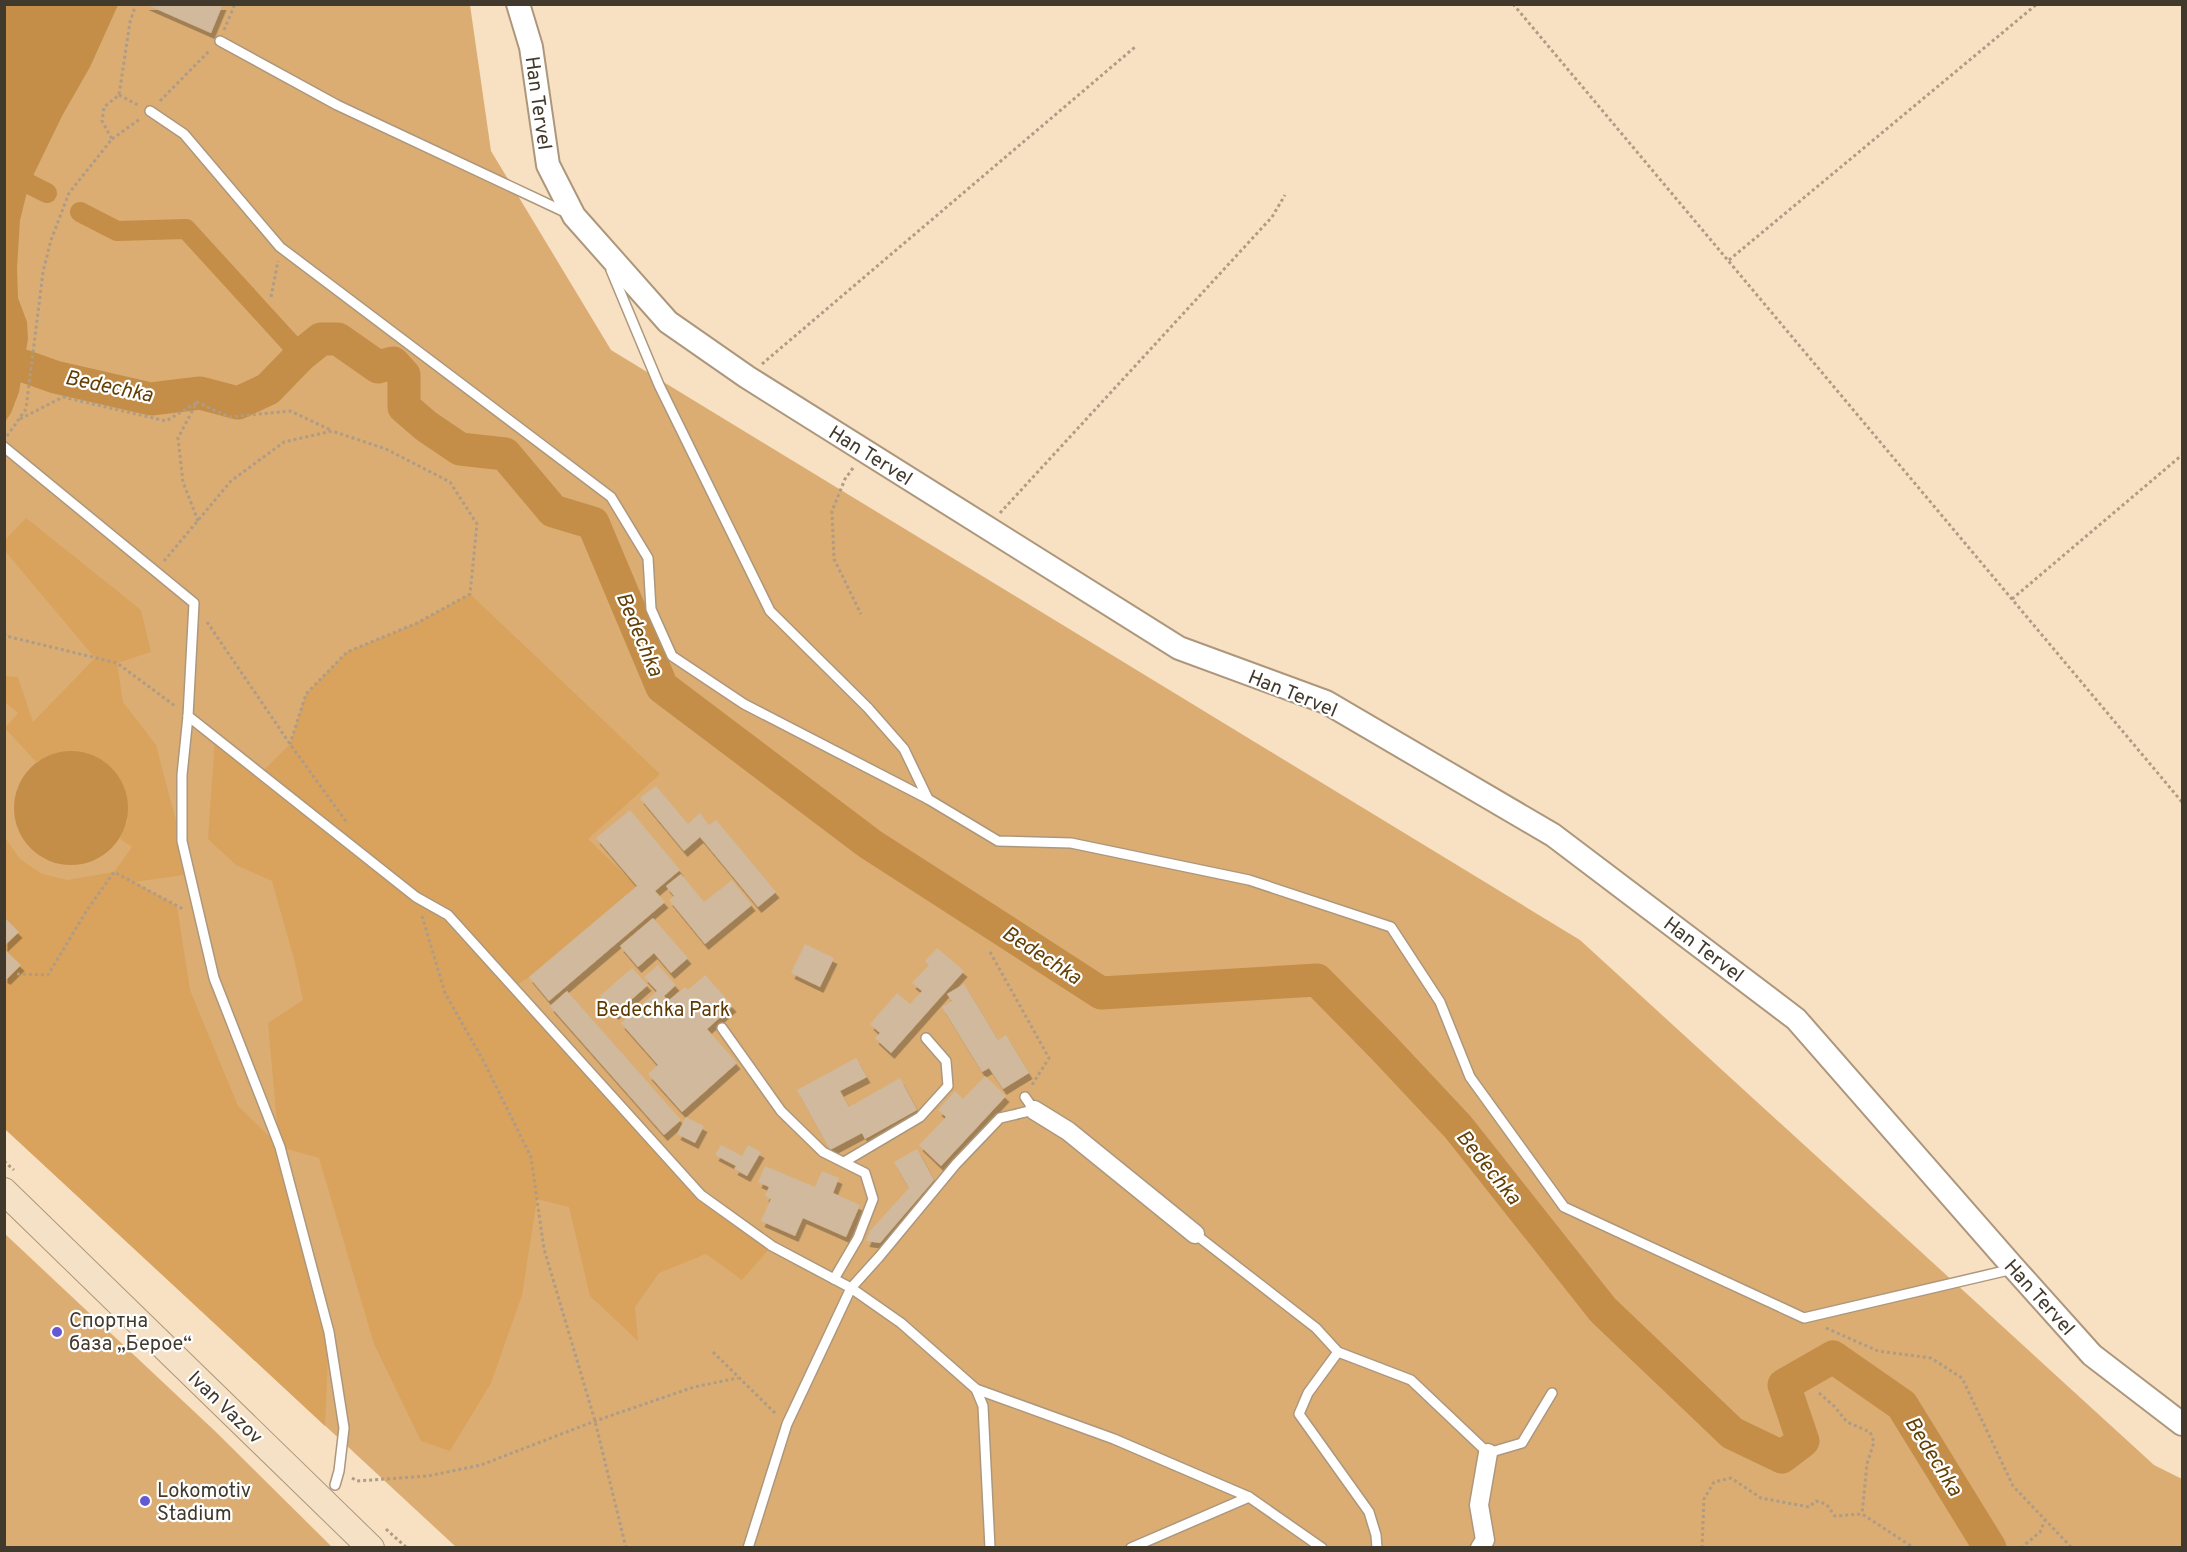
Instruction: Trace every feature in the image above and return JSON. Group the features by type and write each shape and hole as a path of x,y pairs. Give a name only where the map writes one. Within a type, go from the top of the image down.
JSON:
{"main road":[{"name":"Ivan Vazov","path":"4,1191 371,1548"}],"street":[{"name":"Han Tervel","path":"518,4 531,47 548,165 574,216 668,322 747,377 1179,648 1326,702 1553,835 1796,1019 2092,1355 2182,1424"},
{"path":"1030,1104 1068,1131 1195,1234"},
{"path":"1480,1548 1485,1540 1479,1505 1488,1453"}],"lane":[{"path":"220,40 337,105 574,216"},
{"path":"150,111 184,134 280,247 611,497 648,558 651,609 672,656 744,704 928,799 998,841 1071,843 1249,880 1391,927 1440,1002 1470,1077 1564,1207 1804,1318 2014,1268"},
{"path":"603,250 659,385 770,611 868,708 904,749 928,799"},
{"path":"4,447 194,603 188,716 182,775 182,841 214,978 280,1147 329,1332 344,1428 339,1472 335,1485"},
{"path":"188,716 416,897 448,915 701,1194 772,1246 851,1288 901,1323 976,1389 1114,1439 1249,1497 1322,1548"},
{"path":"723,1028 781,1111 823,1152 865,1173 873,1199 858,1238 834,1279"},
{"path":"844,1162 920,1117 948,1086 946,1061 926,1038"},
{"path":"748,1548 787,1424 851,1288 956,1164 1000,1118 1030,1104"},
{"path":"1195,1234 1316,1328 1338,1352 1410,1380 1488,1453 1522,1443 1552,1393"},
{"path":"1338,1352 1308,1393 1299,1414 1369,1512 1376,1535 1377,1548"},
{"path":"976,1389 983,1406 990,1548"},
{"path":"1131,1548 1249,1497"}],"path":[{"path":"112,139 102,121 104,107 118,94 130,22 136,4"},
{"path":"4,440 26,409 43,272 51,240 69,193 112,139 150,111 220,40 235,4"},
{"path":"1513,4 2182,802"},
{"path":"1728,260 2037,4"},
{"path":"747,377 1136,47"},
{"path":"118,94 150,111"},
{"path":"987,528 1272,217 1285,195"},
{"path":"271,297 280,247"},
{"path":"19,420 63,397 166,421 197,402"},
{"path":"197,402 230,417 290,411 332,431 386,449 450,482 477,524 470,594 417,623 347,652 306,694 290,744"},
{"path":"197,402 178,438 183,482 198,521"},
{"path":"156,570 231,481 284,442 332,431"},
{"path":"861,614 834,560 832,511 844,479 866,452"},
{"path":"2012,599 2182,455"},
{"path":"194,603 351,829"},
{"path":"5,635 117,663 188,716"},
{"path":"17,974 48,975 87,910 114,872 200,918"},
{"path":"416,897 445,993 484,1062 531,1157 544,1249 595,1421 626,1548"},
{"path":"990,952 1048,1058 1030,1104"},
{"path":"1804,1318 1878,1351 1930,1358 1962,1378 2013,1486 2072,1548"},
{"path":"713,1352 787,1424"},
{"path":"339,1472 357,1481 429,1476 481,1465 595,1421 694,1387 738,1378"},
{"path":"1819,1393 1847,1422 1870,1432 1874,1442 1867,1464 1862,1514"},
{"path":"1702,1548 1704,1499 1714,1482 1731,1478 1761,1498 1809,1507 1816,1501 1826,1504 1834,1516 1862,1514 1914,1548"},
{"path":"2022,1547 2040,1532 2045,1520"}],"green space":[{"name":"Bedechka Park","path":"4,5 470,5 491,151 611,350 1580,940 2154,1465 2182,1479 2182,1547 456,1547 5,1129"},
{"name":"Lokomotiv Stadium","path":"4,1233 216,1432 332,1547 5,1547"}],"shaded area":[{"path":"5,4 118,5 90,67 62,116 29,184 20,220 17,268 18,298 27,322 28,339 19,392 5,422"},
{"path":"26,518 141,610 151,652 117,663 123,702 156,745 190,874 134,882 177,906 190,990 238,1106 279,1146 268,1023 303,1000 272,881 236,865 208,839 215,738 261,773 290,744 306,694 347,652 417,623 470,594 660,774 588,839 637,886 514,987 701,1194 772,1246 742,1280 706,1254 659,1273 635,1307 638,1341 590,1296 569,1207 537,1199 522,1295 491,1383 450,1451 421,1441 374,1344 319,1158 280,1147 329,1332 325,1426 5,1129 4,836 20,859 42,874 67,880 114,872 132,847 120,839 128,819 49,755 36,762 5,728 18,713 5,702 5,676 18,677 33,722 95,658 5,551 5,540"},
{"path":"71,751 93,755 103,760 119,776 124,786 128,808 124,830 119,840 103,856 93,861 71,865 49,861 39,856 23,840 18,830 14,808 18,786 23,776 39,760 49,755"}],"building":[{"path":"145,4 223,4 211,33"},
{"path":"656,786 688,824 700,813 709,825 716,820 776,892 758,907 700,837 684,851 640,798"},
{"path":"630,810 680,870 655,891 665,902 549,1001 529,977 637,886 596,838"},
{"path":"681,874 704,902 732,880 752,905 705,944 669,900 674,896 666,886"},
{"path":"4,917 19,932 4,946"},
{"path":"653,918 688,958 671,973 654,953 638,967 620,946"},
{"path":"805,944 834,958 820,987 791,973"},
{"path":"937,948 964,971 891,1053 875,1038 880,1033 870,1024 897,993 910,1004 922,991 912,983 929,965 925,961"},
{"path":"4,949 21,965 7,979 4,977"},
{"path":"658,965 676,985 664,996 668,1001 685,987 688,990 705,975 733,1006 707,1029 737,1063 682,1112 648,1074 658,1065 621,1023 657,991 644,977"},
{"path":"632,968 648,985 615,1014 600,996"},
{"path":"964,984 998,1040 1006,1035 1029,1073 1003,1089 989,1068 982,1072 942,1007 952,1001 947,994"},
{"path":"567,991 681,1120 664,1135 550,1006"},
{"path":"856,1058 867,1077 840,1091 849,1107 900,1078 917,1110 865,1139 862,1133 830,1150 797,1090"},
{"path":"985,1076 1006,1096 941,1166 919,1145 946,1117 938,1110 955,1091 963,1099"},
{"path":"686,1117 704,1126 695,1143 677,1134"},
{"path":"721,1145 742,1156 748,1145 761,1152 747,1176 734,1169 736,1166 715,1155"},
{"path":"917,1149 934,1180 880,1243 866,1241 870,1231 909,1188 894,1162"},
{"path":"765,1166 815,1187 822,1171 839,1178 833,1193 860,1205 846,1237 803,1218 795,1236 761,1221 771,1199 765,1196 769,1187 758,1182"}],"waterway":[{"path":"29,184 47,193"},
{"path":"80,212 117,231 186,229 301,355"},
{"name":"Bedechka","path":"4,363 24,366 55,377 151,399 200,393 238,403 268,389 301,355 321,339 338,339 378,367 393,363 404,375 404,407 426,426 460,449 505,454 553,511 593,523 662,687 870,844 1101,993 1317,980 1458,1127 1603,1310 1732,1433 1782,1457 1803,1441 1784,1385 1833,1357 1902,1405 1990,1548"}],"place":[{"name":"Спортна база „Берое“","path":"57,1332"},
{"name":"Lokomotiv Stadium","path":"145,1501"}]}
